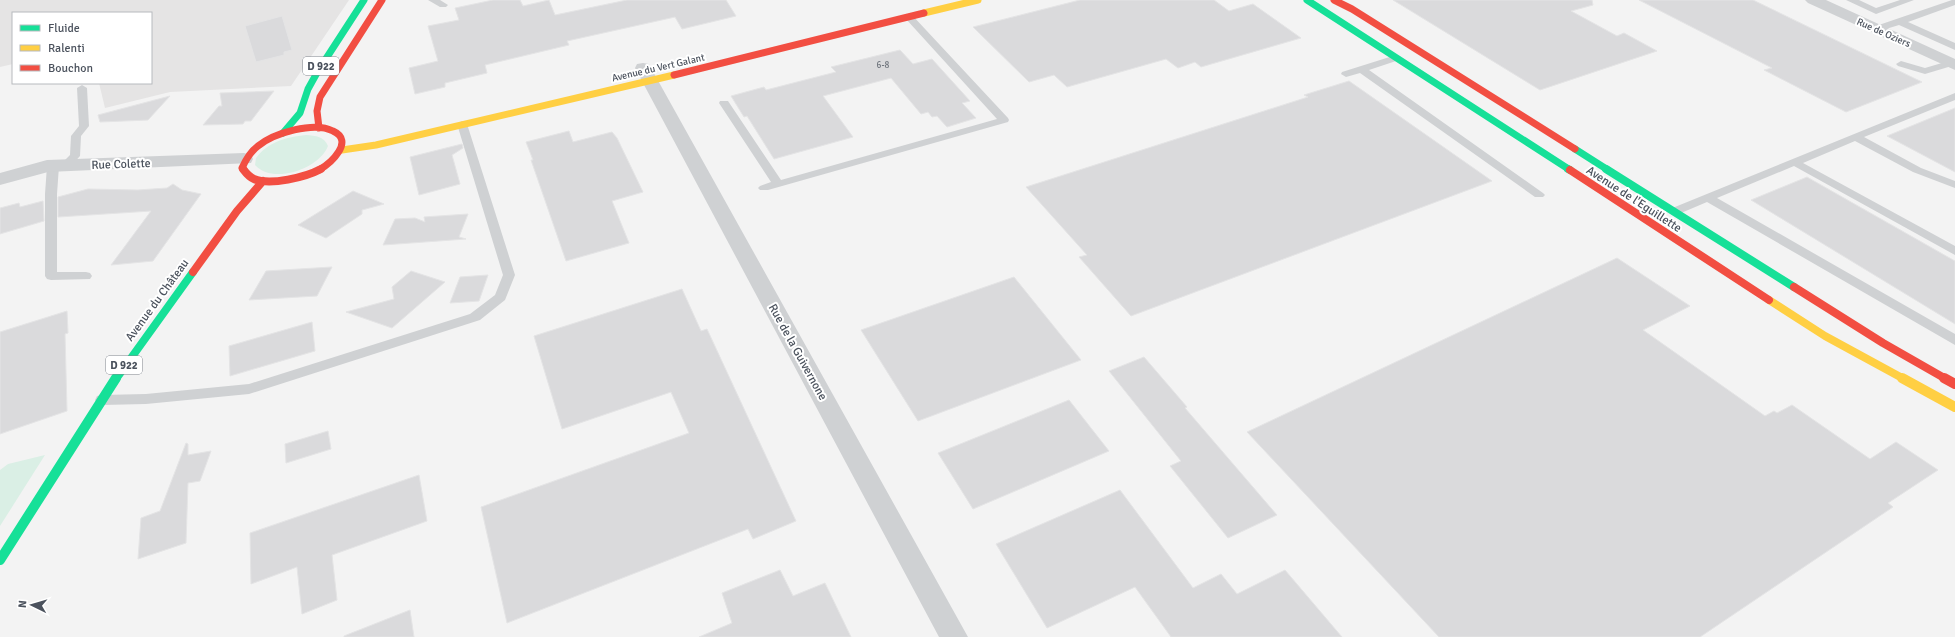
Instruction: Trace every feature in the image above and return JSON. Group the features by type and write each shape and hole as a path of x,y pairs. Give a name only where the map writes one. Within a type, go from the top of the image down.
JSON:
{"street":[{"name":"D 922","path":"283,133 300,113 308,89 318,71 364,0"},
{"name":"D 922","path":"319,128 317,111 320,97 382,0"},
{"name":"Avenue du Vert Galant","path":"342,150 376,145 462,124 644,71 909,17 978,0"},
{"name":"Avenue de l'Eguillette","path":"1307,0 1825,336 1955,407"},
{"name":"Avenue de l'Eguillette","path":"1334,0 1883,343 1955,384"},
{"name":"Rue de Oziers","path":"1813,0 1954,64"},
{"name":"Rue de la Guivernone","path":"644,71 954,637"},
{"path":"303,128 319,128 334,131 345,136 342,150 337,157 317,171 282,181 263,181 250,177 242,168 244,159 254,148 267,139 303,128"},
{"name":"Rue Colette","path":"0,180 47,166 244,159"},
{"name":"Avenue du Château","path":"0,560 124,366 237,211 263,181"}],"lane":[{"path":"433,0 443,5"},
{"path":"1851,0 1876,11"},
{"path":"1854,19 1909,0"},
{"path":"1876,29 1955,2"},
{"path":"764,188 1004,120 909,17"},
{"path":"1900,22 1955,47"},
{"path":"1346,74 1396,58"},
{"path":"1901,64 1925,71 1954,64"},
{"path":"1361,69 1539,195"},
{"path":"82,88 84,126 76,136 75,156 59,166 51,194 51,276 86,276"},
{"path":"1674,212 1955,96"},
{"path":"724,103 778,184"},
{"path":"102,400 146,399 249,389 475,317 500,297 508,276 462,124"},
{"path":"1855,137 1918,170 1955,185"},
{"path":"1794,162 1955,251"},
{"path":"1708,198 1955,340"}],"shaded area":[{"path":"0,0 349,0 291,86 170,92 105,108 99,84 152,84 152,12 12,12 12,64 0,67"}],"green space":[{"path":"306,135 322,138 328,146 323,154 306,167 295,172 273,174 263,171 255,165 256,158 261,152 272,144 291,137"},
{"path":"45,455 0,526 0,470 8,464"}],"building":[{"path":"493,0 520,0 523,6 549,0 555,15 627,0 726,0 736,16 682,29 675,17 567,41 569,45 485,65 487,73 445,83 445,87 415,94 409,68 438,61 428,26 459,20 455,8"},
{"path":"1080,0 1214,0 1229,11 1253,4 1301,38 1201,67 1195,62 1178,68 1166,59 1067,87 1054,75 1029,82 973,27"},
{"path":"1393,0 1592,0 1593,5 1571,11 1617,36 1624,33 1657,51 1540,90"},
{"path":"1639,0 1753,0 1922,82 1846,112 1764,70 1772,68"},
{"path":"282,16 292,50 284,52 284,55 256,62 245,26"},
{"path":"900,50 913,64 932,59 970,101 962,103 976,118 947,127 937,116 932,117 928,112 921,114 891,78 823,96 853,137 774,159 747,116 744,117 731,96 764,87 766,90 836,72 831,67"},
{"path":"1349,81 1492,181 1131,316 1079,257 1087,255 1026,187 1308,97 1304,95"},
{"path":"274,91 251,121 245,121 243,124 203,125 219,106 222,106 220,93"},
{"path":"170,96 148,120 100,122 98,115"},
{"path":"1955,108 1955,172 1887,136"},
{"path":"569,131 573,142 612,132 617,138 643,192 612,201 629,243 566,261 526,142"},
{"path":"462,144 463,148 452,155 460,184 419,195 410,157"},
{"path":"1807,177 1955,261 1955,324 1751,200"},
{"path":"173,184 182,190 201,194 153,261 111,265 151,211 58,217 58,197 88,189 138,190 167,188"},
{"path":"353,191 384,204 362,210 362,214 326,238 298,225"},
{"path":"43,201 44,221 0,234 0,208 19,203 20,207"},
{"path":"468,214 459,237 466,239 383,245 395,219 415,218 425,222 424,217"},
{"path":"1617,258 1690,306 1643,330 1765,416 1774,411 1777,413 1792,405 1870,459 1896,442 1938,470 1888,503 1893,507 1700,637 1439,637 1247,432"},
{"path":"332,267 317,296 249,300 266,271"},
{"path":"411,271 445,282 392,328 346,312 394,299 392,287"},
{"path":"488,275 479,301 450,303 460,277"},
{"path":"1014,277 1081,360 918,421 861,330"},
{"path":"682,289 701,331 707,329 796,521 753,539 748,529 507,623 481,507 689,433 671,392 562,429 534,336"},
{"path":"67,311 68,333 65,334 67,411 0,434 0,332"},
{"path":"312,322 315,351 230,376 229,346"},
{"path":"1144,357 1187,407 1185,408 1277,515 1228,538 1170,466 1181,461 1109,371"},
{"path":"1069,400 1109,451 973,509 938,453"},
{"path":"328,431 331,449 286,463 285,444"},
{"path":"186,443 188,444 188,455 211,451 200,481 188,483 186,543 138,559 141,518 160,511"},
{"path":"419,475 427,521 332,555 337,600 302,614 297,567 251,584 250,533"},
{"path":"1120,490 1193,588 1221,574 1237,594 1285,570 1342,637 1171,637 1135,587 1047,628 996,544"},
{"path":"780,570 793,596 825,583 851,637 699,637 732,623 722,593"},
{"path":"410,610 414,637 344,637 344,636"}],"traffic: fast":[{"path":"283,133 300,113 308,89 318,71 364,0"},
{"path":"1307,0 1570,170"},
{"path":"1575,149 1794,287"},
{"path":"0,560 124,366 193,272"}],"traffic: slow":[{"path":"924,13 978,0"},
{"path":"342,150 376,145 674,75"},
{"path":"1769,300 1825,336 1955,407"}],"traffic: jam":[{"path":"319,128 317,111 320,97 382,0"},
{"path":"1334,0 1352,9 1575,149"},
{"path":"674,75 924,13"},
{"path":"303,128 326,129 334,131 340,136 342,141 339,152 324,167 308,175 280,181 258,181 248,175 242,168 246,159 258,145 275,136 303,128"},
{"path":"1570,170 1769,300"},
{"path":"193,272 237,211 263,181"},
{"path":"1794,287 1883,343 1955,384"}]}
